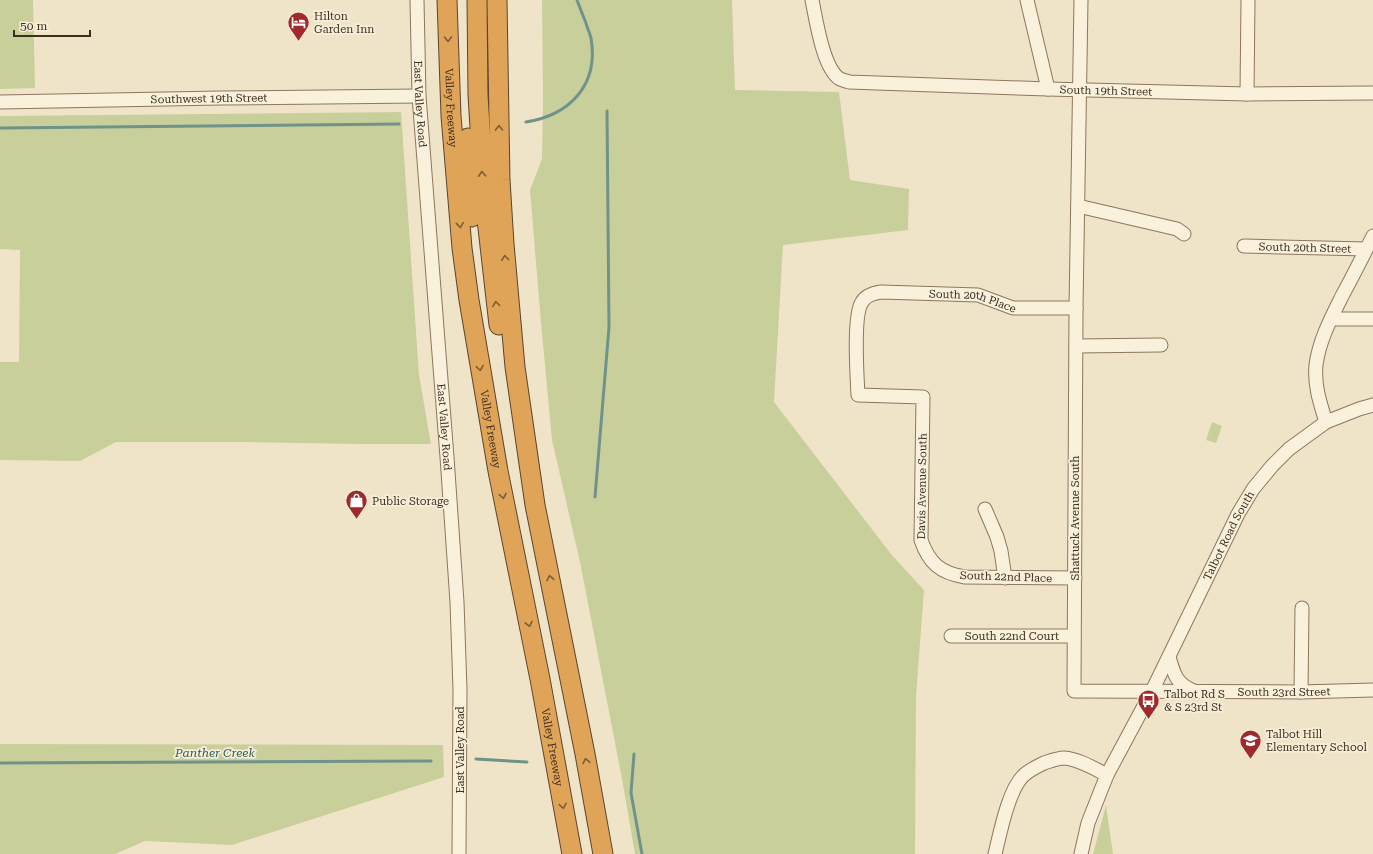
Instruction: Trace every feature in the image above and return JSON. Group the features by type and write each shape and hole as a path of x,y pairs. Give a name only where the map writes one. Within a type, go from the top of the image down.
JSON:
{"highway":[{"name":"Valley Freeway","path":"447,0 449,88 456,186 462,248 474,330 498,471 540,679 572,854"},
{"path":"465,0 470,198 479,280 474,330"},
{"path":"477,0 478,95 484,193 495,298 522,476 525,491 535,505"},
{"path":"497,0 500,180 504,244 516,367 535,505 585,754 603,854"}],"street":[{"name":"East Valley Road","path":"417,0 419,96 457,602 460,690 459,854"},
{"name":"South 19th Street","path":"812,0 824,54 831,69 839,78 849,82 1247,94 1373,93"},
{"path":"1027,0 1048,89"},
{"name":"Shattuck Avenue South","path":"1074,691 1076,308 1081,0"},
{"path":"1247,94 1248,0"},
{"name":"Southwest 19th Street","path":"0,102 419,96"},
{"path":"1078,206 1177,229 1184,234"},
{"path":"1326,422 1318,399 1316,384 1316,365 1320,347 1331,319 1373,236"},
{"name":"South 20th Street","path":"1244,246 1366,249"},
{"name":"South 20th Place","path":"923,397 858,395 857,317 862,301 869,295 881,292 978,295 1013,308 1076,308"},
{"path":"1331,319 1373,318"},
{"path":"1076,346 1161,345"},
{"name":"Davis Avenue South","path":"923,397 921,540 925,552 932,562 940,569"},
{"name":"Talbot Road South","path":"1081,854 1088,823 1107,775 1152,691 1238,514 1253,489 1272,466 1290,448 1326,422 1373,405"},
{"path":"985,509 1001,551 1005,578"},
{"name":"South 22nd Place","path":"940,569 952,575 958,576 1075,578"},
{"path":"1301,692 1302,608"},
{"name":"South 22nd Court","path":"951,636 1074,636"},
{"path":"1169,657 1174,675 1184,687 1196,692"},
{"name":"South 23rd Street","path":"1074,691 1301,692 1373,690"},
{"path":"995,854 1002,824 1014,790 1022,777 1035,767 1049,761 1065,758 1080,762 1107,775"}],"green space":[{"path":"0,0 33,0 35,88 0,89"},
{"path":"542,0 732,0 735,90 839,92 850,180 909,189 908,230 783,245 774,402 891,554 924,590 916,696 915,854 635,854 580,562 552,440 530,190 542,159"},
{"path":"401,112 419,375 431,444 116,442 80,461 0,460 0,362 19,362 20,250 0,249 0,116"},
{"path":"1212,422 1222,426 1216,443 1206,440"},
{"path":"0,744 443,745 444,777 232,845 145,841 115,854 0,854"},
{"path":"1106,805 1113,854 1093,854"}],"waterway":[{"path":"526,122 556,113 568,105 578,95 586,83 592,55 591,38 577,0"},
{"path":"595,497 609,327 607,111"},
{"path":"1,128 399,124"},
{"name":"Panther Creek","path":"634,754 631,793 642,854"},
{"name":"Panther Creek","path":"476,759 527,762"},
{"name":"Panther Creek","path":"0,763 431,761"}],"place":[{"name":"Hilton Garden Inn","path":"299,42"},
{"name":"Public Storage","path":"356,520"},
{"name":"Talbot Rd S & S 23rd St","path":"1148,720"},
{"name":"Talbot Hill Elementary School","path":"1251,760"}]}
